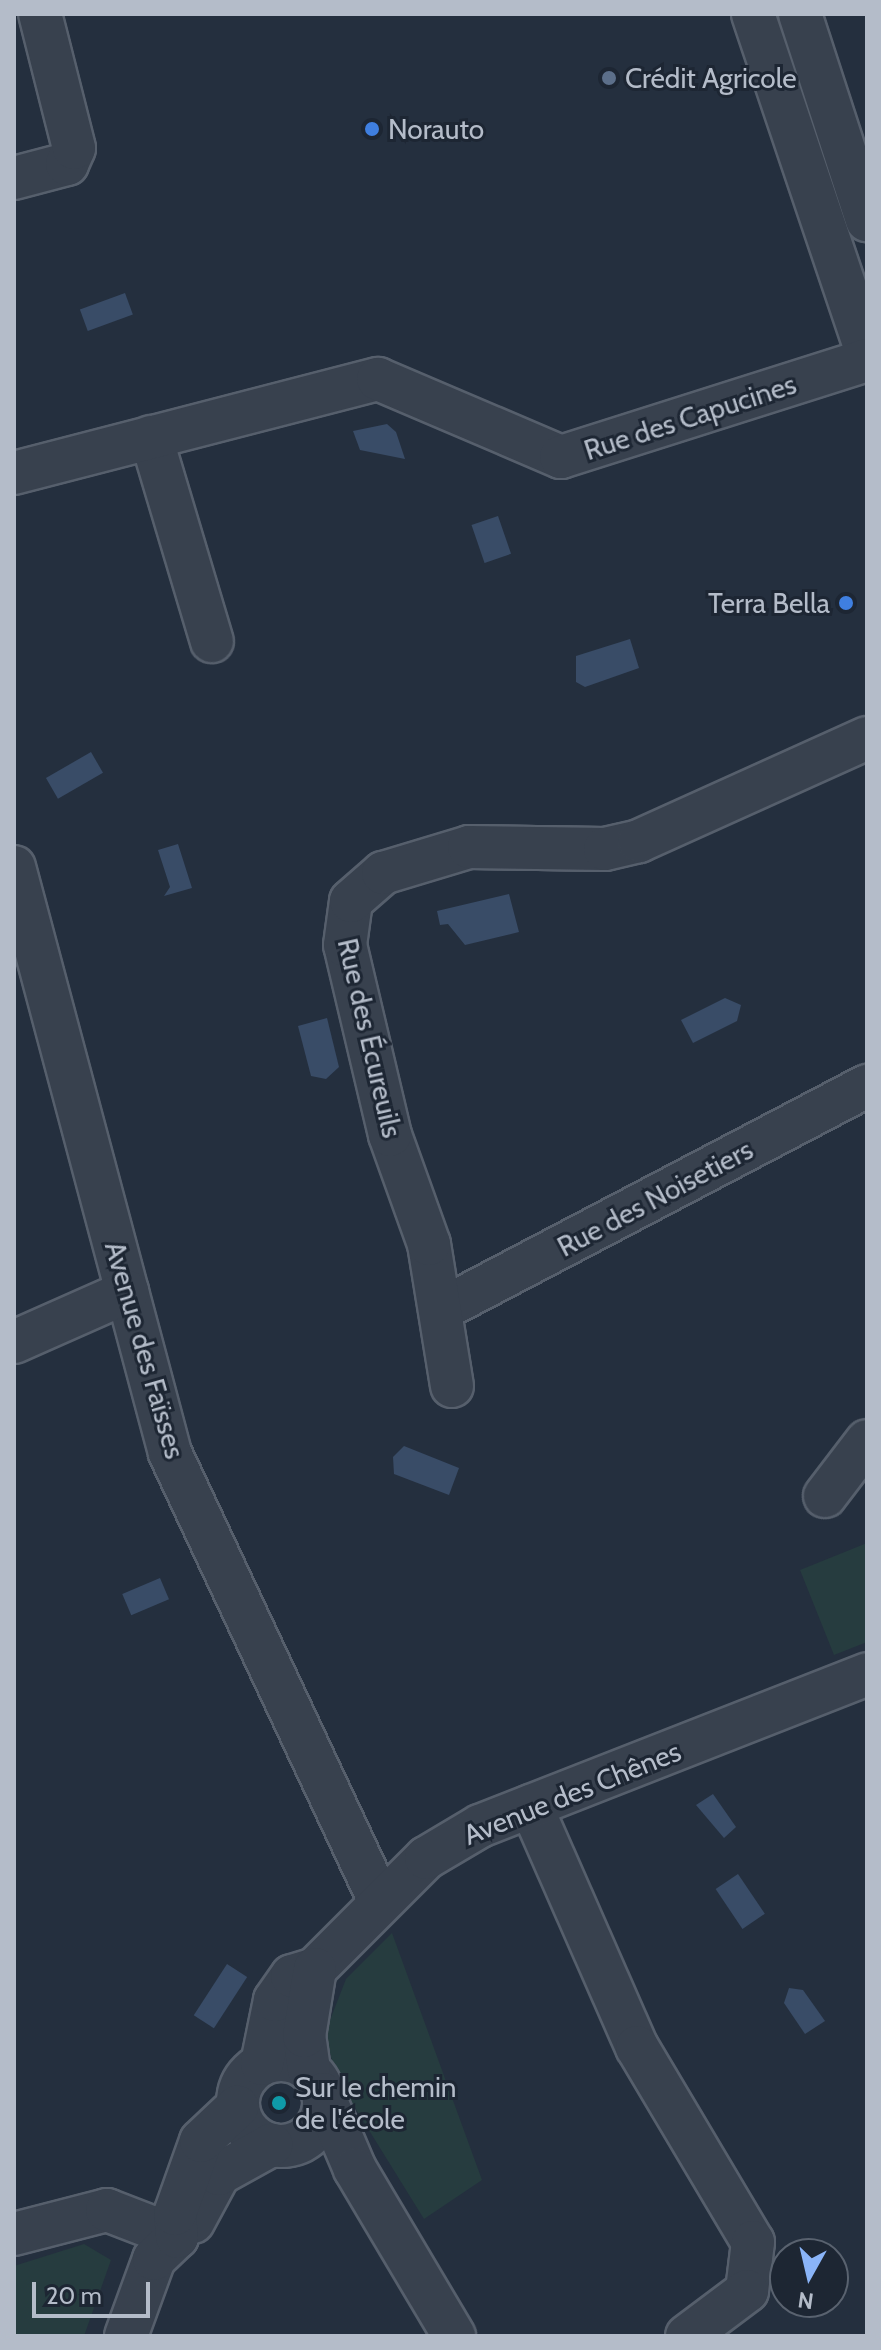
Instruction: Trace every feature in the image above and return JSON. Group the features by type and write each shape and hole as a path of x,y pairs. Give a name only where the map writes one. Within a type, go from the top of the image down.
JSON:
{"street":[{"path":"14,178 67,164 74,148 40,14"},
{"path":"753,14 867,353"},
{"path":"800,14 867,220"},
{"name":"Rue des Capucines","path":"14,473 378,379 561,457 867,360"},
{"path":"151,437 212,641"},
{"name":"Rue des Écureuils","path":"452,1386 442,1309 429,1244 390,1135 345,945 351,901 383,873 469,847 605,849 639,841 867,738"},
{"name":"Avenue des Faïsses","path":"14,867 170,1453 378,1898"},
{"name":"Rue des Noisetiers","path":"442,1309 867,1086"},
{"path":"14,1342 127,1292"},
{"path":"825,1496 867,1441"},
{"name":"Avenue des Chênes","path":"262,2064 275,2000 292,1976 315,1969 378,1898 453,1842 531,1806 867,1674"},
{"path":"531,1806 637,2047 753,2242 747,2291 687,2336"},
{"path":"126,2336 154,2259 177,2237 219,2174 283,2145 321,2119 316,2082 304,2036 315,1969"},
{"path":"154,2336 179,2269 175,2214 201,2141 237,2107 243,2082 262,2064 286,2060 316,2082 355,2169 454,2336"},
{"path":"237,2107 248,2132 355,2169"},
{"path":"14,2234 107,2210 177,2237"}],"green space":[{"path":"867,1543 867,1642 834,1655 800,1570"},
{"path":"392,1933 482,2180 424,2219 336,2077 325,2033 346,1979"},
{"path":"84,2244 111,2260 84,2336 14,2336 14,2266"}],"water":[{"path":"125,293 133,315 88,331 80,309"},
{"path":"387,424 396,432 405,459 360,450 353,431"},
{"path":"498,516 511,554 485,563 472,525"},
{"path":"630,639 639,668 585,687 576,682 576,656"},
{"path":"91,752 103,773 58,799 46,778"},
{"path":"178,844 192,888 164,896 170,887 158,850"},
{"path":"509,894 519,932 465,945 448,924 440,925 437,911"},
{"path":"725,998 741,1005 737,1021 693,1043 681,1020"},
{"path":"327,1018 339,1067 326,1079 311,1076 298,1026"},
{"path":"404,1446 459,1468 449,1495 394,1474 393,1457"},
{"path":"160,1578 169,1599 131,1615 122,1594"},
{"path":"713,1794 736,1827 724,1838 696,1805"},
{"path":"738,1874 765,1914 742,1929 716,1889"},
{"path":"227,1964 247,1977 214,2028 194,2015"},
{"path":"789,1988 803,1990 825,2021 805,2034 784,2003"}],"place":[{"name":"Crédit Agricole","path":"609,78"},
{"name":"Norauto","path":"372,129"},
{"name":"Terra Bella","path":"846,603"},
{"name":"Sur le chemin de l'école","path":"279,2103"}]}
